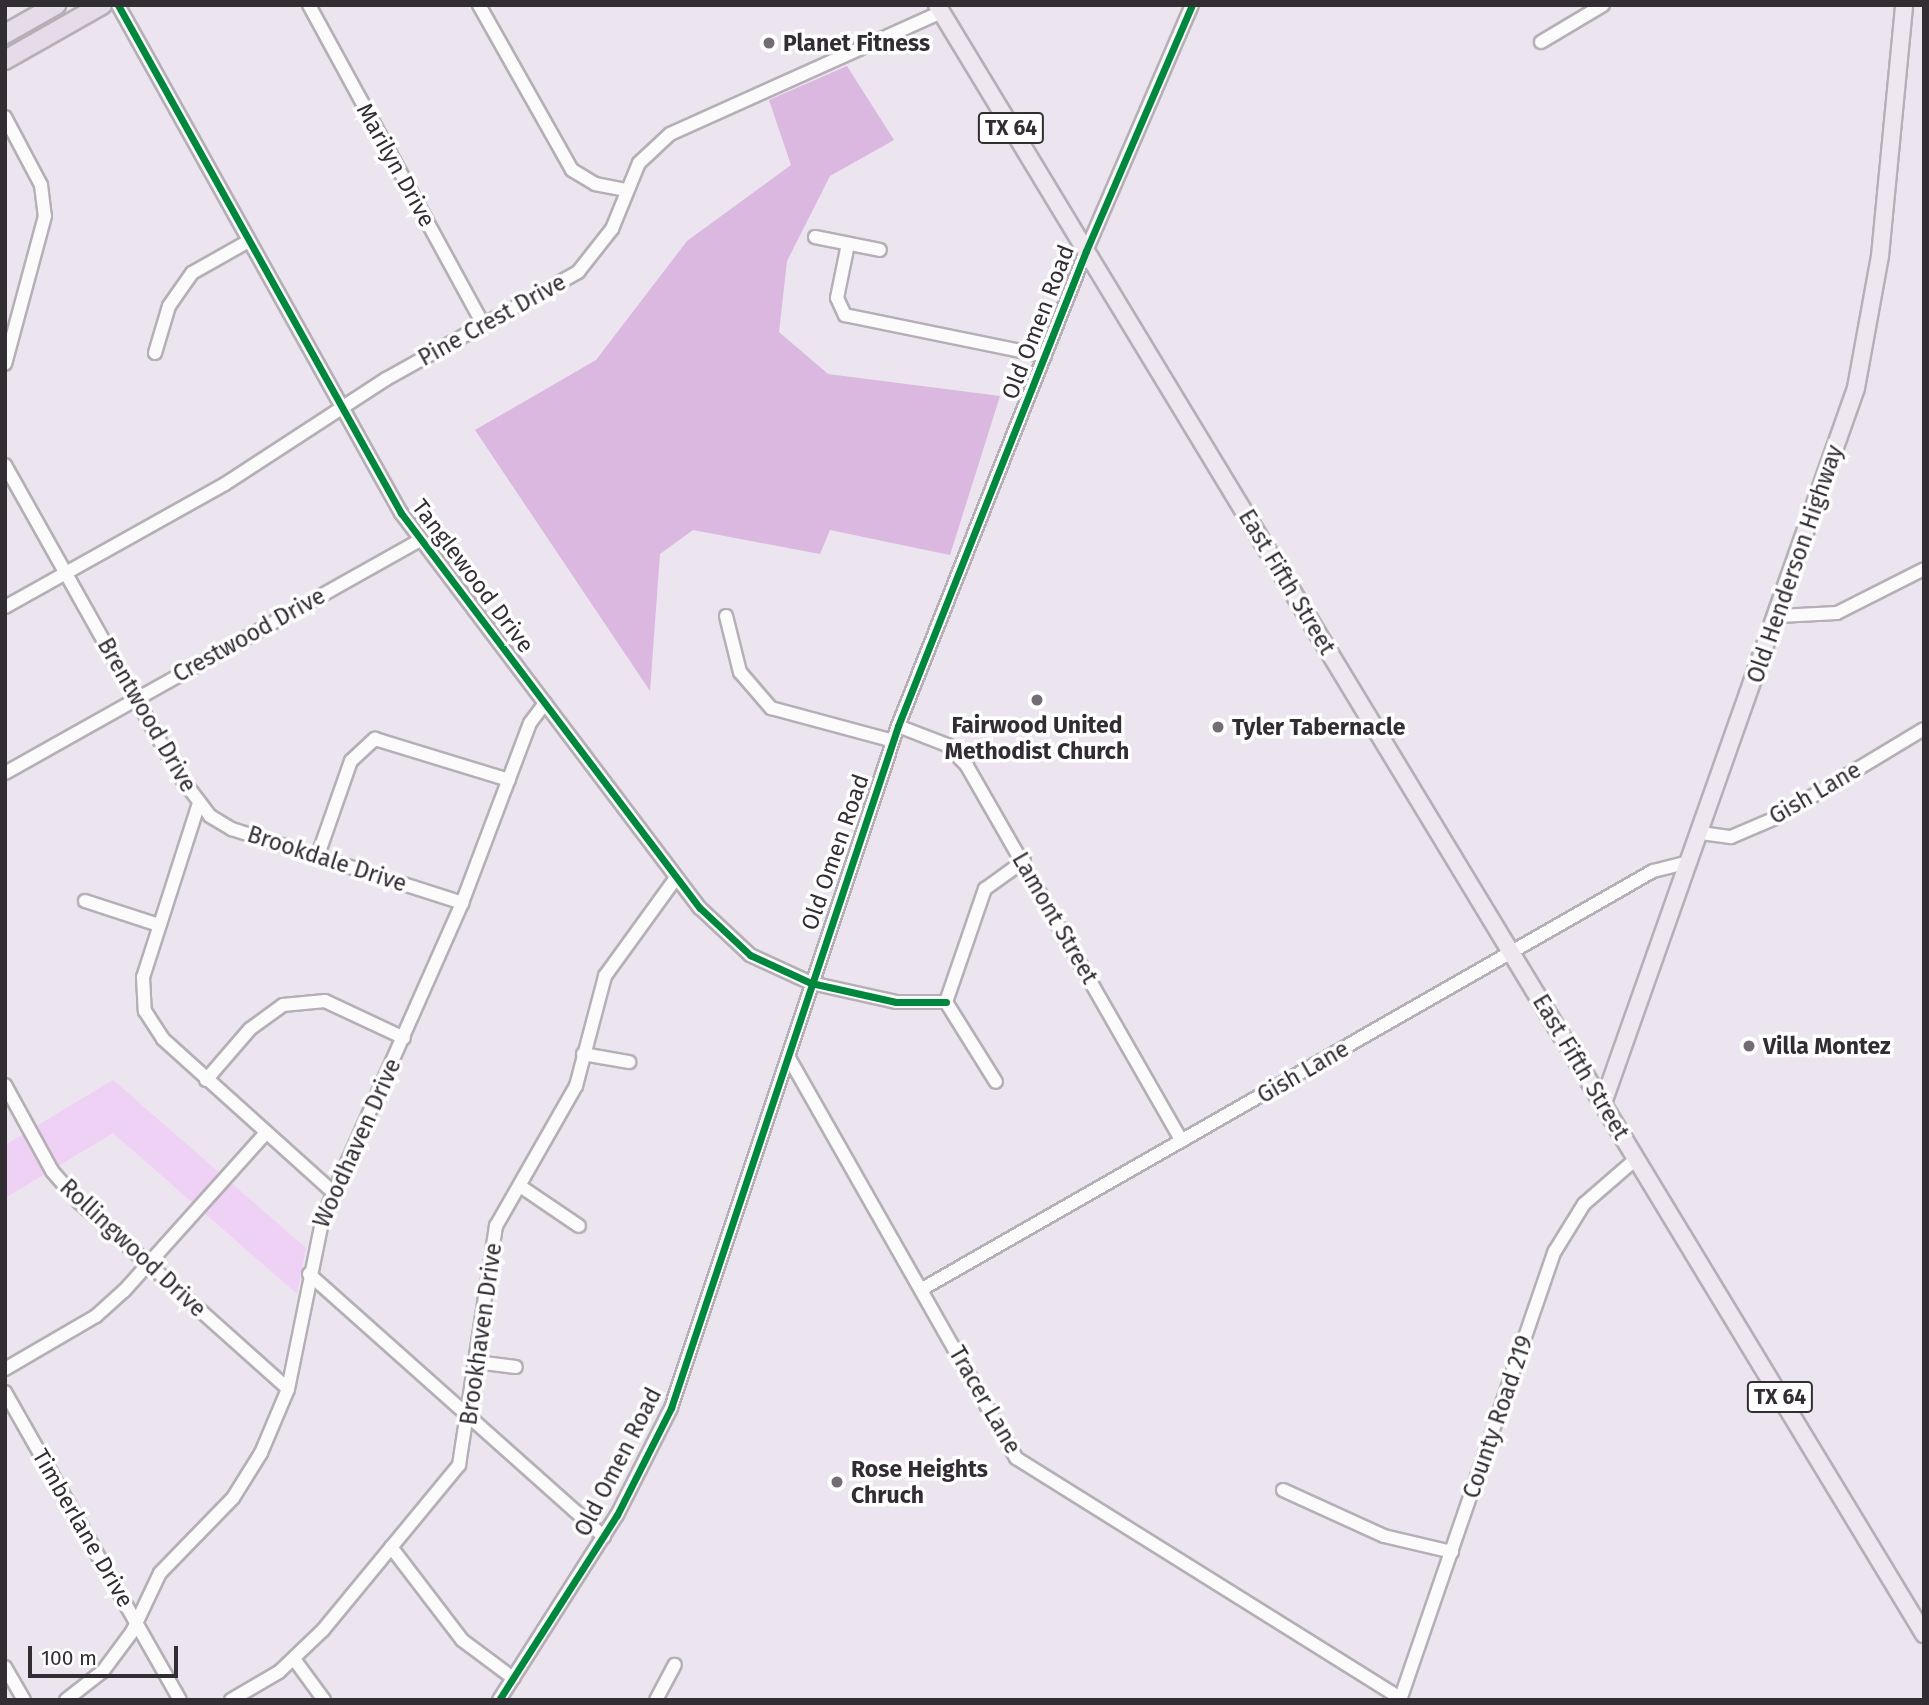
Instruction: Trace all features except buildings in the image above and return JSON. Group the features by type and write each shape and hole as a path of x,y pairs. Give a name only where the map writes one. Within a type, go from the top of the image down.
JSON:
{"highway":[{"path":"5,34 56,5"},
{"path":"5,60 102,5"}],"main road":[{"name":"Old Henderson Highway","path":"1603,1103 1686,863 1701,833 1779,616 1866,346 1904,5"},
{"name":"East Fifth Street","path":"939,8 1636,1159"},
{"name":"TX 64","path":"1636,1159 1924,1634"}],"street":[{"name":"Tanglewood Drive","path":"118,5 247,242 420,540 677,878 732,942 811,983 923,1005 946,1002"},
{"name":"Marilyn Drive","path":"309,5 483,324"},
{"path":"479,5 572,170 625,190"},
{"name":"Old Omen Road","path":"499,1700 604,1537 671,1408 898,726 1086,251 1192,5"},
{"path":"1541,41 1603,5"},
{"name":"Pine Crest Drive","path":"5,607 225,484 341,406 582,269 615,223 625,190 644,157 670,134 939,8"},
{"path":"5,117 41,186 45,216 5,364"},
{"path":"815,237 880,250"},
{"path":"155,353 169,306 192,273 247,242"},
{"path":"848,244 837,298 845,315 1045,356"},
{"name":"Brentwood Drive","path":"5,466 136,698 199,803 159,925 140,995 153,1026 206,1080 333,1192"},
{"name":"Crestwood Drive","path":"5,773 420,540"},
{"path":"1779,616 1837,613 1924,569"},
{"path":"726,616 740,672 771,708 893,741"},
{"name":"Woodhaven Drive","path":"66,1700 103,1671 136,1622 170,1559 248,1477 288,1390 309,1274 333,1192 404,1038 462,903 509,780 545,704"},
{"name":"Lamont Street","path":"898,726 957,752 1024,861 1182,1141"},
{"name":"Gish Lane","path":"1701,833 1731,836 1778,817 1924,729"},
{"path":"318,855 351,761 375,739 509,780"},
{"name":"Brookdale Drive","path":"199,803 232,829 462,903"},
{"path":"996,1082 946,1002 985,889 1024,861"},
{"name":"Gish Lane","path":"922,1289 1653,871 1686,863"},
{"name":"Brookhaven Drive","path":"231,1700 295,1659 459,1465 470,1418 489,1250 520,1186 576,1086 605,976 677,878"},
{"path":"85,901 159,925"},
{"path":"206,1080 250,1029 283,1005 325,1001 404,1038"},
{"path":"583,1054 629,1062"},
{"name":"Tracer Lane","path":"789,1058 1023,1463 1401,1700"},
{"name":"Rollingwood Drive","path":"5,1085 51,1171 149,1266 288,1390"},
{"path":"5,1369 96,1317 149,1266 266,1133"},
{"name":"County Road 219","path":"1401,1700 1561,1236 1593,1195 1636,1159"},
{"path":"520,1186 579,1226"},
{"path":"309,1274 604,1537"},
{"path":"475,1362 516,1367"},
{"name":"Timberlane Drive","path":"5,1392 180,1700"},
{"path":"1283,1490 1384,1535 1452,1552"},
{"path":"391,1547 462,1640 513,1678"},
{"path":"295,1659 324,1700"},
{"path":"656,1700 675,1665"},
{"path":"5,1667 24,1700"}],"shaded area":[{"path":"847,66 894,140 830,176 787,261 779,332 828,374 1000,396 950,555 830,530 820,554 693,530 660,554 650,691 475,430 596,360 687,241 791,165 769,100"},
{"path":"113,1080 306,1248 297,1294 113,1133 5,1198 5,1145"}],"cycle path":[{"path":"118,5 401,513 700,908 750,955 811,983 896,1002 946,1002"},
{"path":"499,1700 617,1515 671,1408 898,726 1086,251 1192,5"}],"place":[{"name":"Planet Fitness","path":"769,43"},
{"name":"Fairwood United Methodist Church","path":"1037,700"},
{"name":"Tyler Tabernacle","path":"1218,727"},
{"name":"Villa Montez","path":"1749,1046"},
{"name":"Rose Heights Chruch","path":"837,1482"}]}
